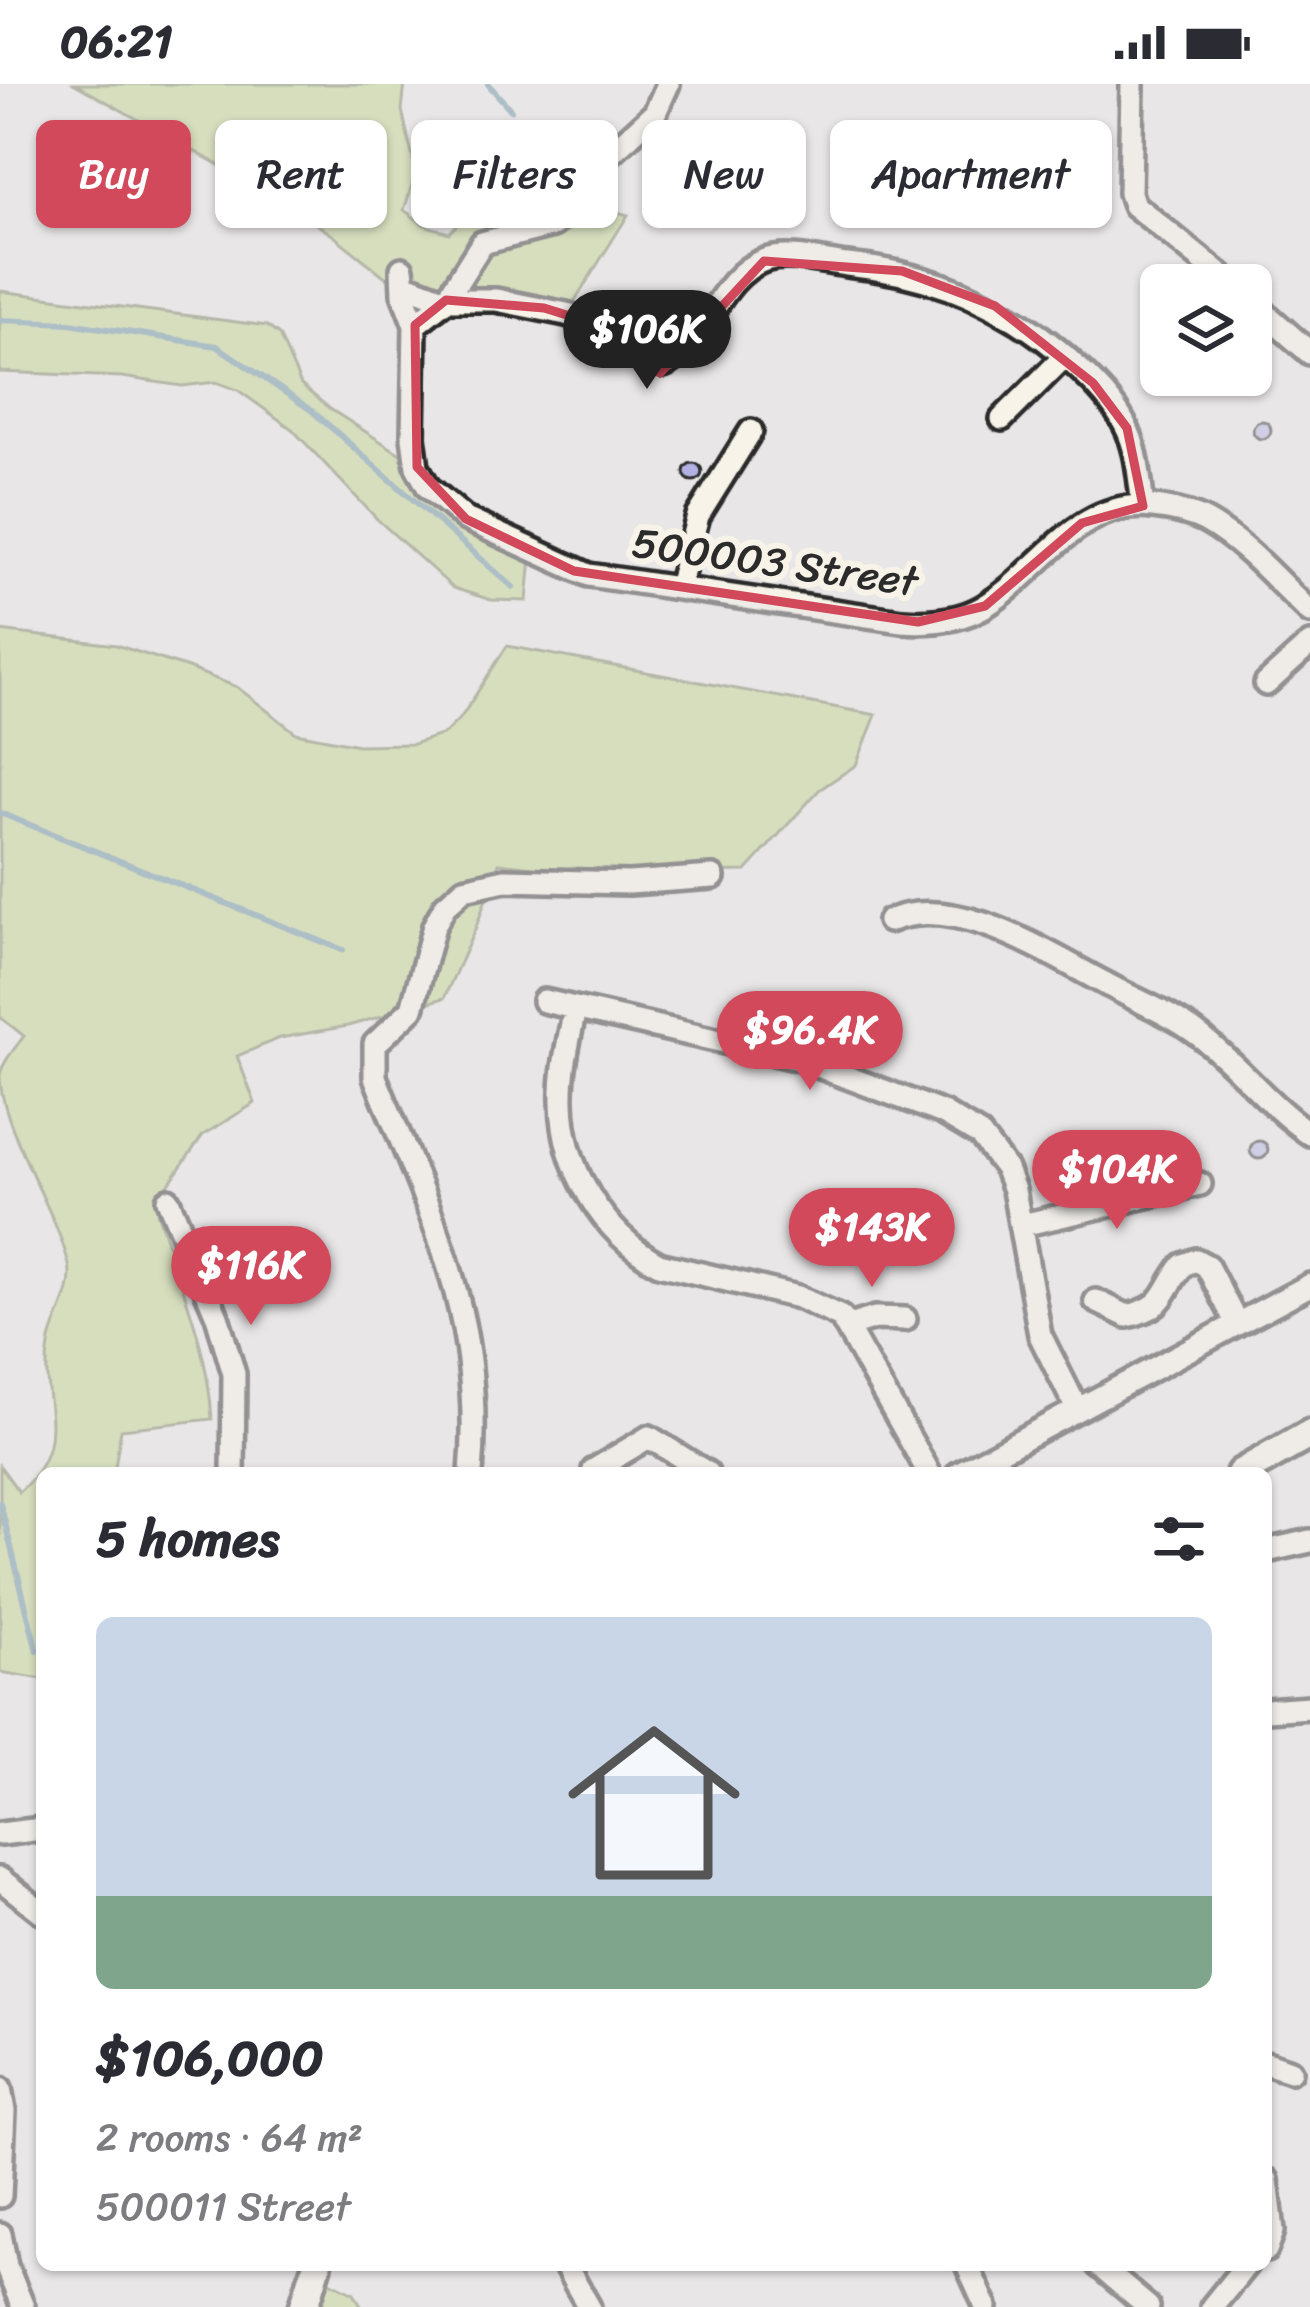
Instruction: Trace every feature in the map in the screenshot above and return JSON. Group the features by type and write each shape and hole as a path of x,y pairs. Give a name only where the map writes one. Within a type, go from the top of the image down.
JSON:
{"main road":[{"path":"1251,1467 1310,1434"},
{"path":"304,2307 315,2271"}],"street":[{"path":"416,325 446,300 482,243 553,225 577,206 602,161 655,113 668,84"},
{"path":"1132,84 1130,193 1134,205 1207,264"},
{"path":"446,300 496,300 566,314 614,333 647,361 664,365 680,355 718,302 753,266 778,258 902,271 964,291 1028,326 1065,356 1115,408 1127,428 1143,506"},
{"name":"500003 Street","path":"446,300 404,284 402,269 403,294 416,325 413,436 417,467 428,487 466,519 589,575 902,621 951,618 985,606 1082,523 1143,506 1187,513 1221,531 1310,612"},
{"path":"1272,320 1310,353"},
{"path":"1002,419 1065,356"},
{"path":"679,587 698,516 751,431"},
{"path":"1266,684 1310,644"},
{"path":"471,1467 472,1383 459,1293 375,1077 375,1045 412,1009 434,926 445,906 464,889 505,880 629,883 712,877"},
{"path":"889,922 904,916 962,920 999,929 1039,948 1181,1023 1310,1134"},
{"path":"544,1001 799,1059 943,1113 980,1136 995,1153 1014,1190 1040,1335 1077,1409"},
{"path":"575,1009 563,1077 564,1124 581,1177 610,1227 638,1253 659,1264 830,1309 849,1326 926,1467"},
{"path":"1022,1225 1200,1184"},
{"path":"169,1200 231,1360 236,1402 233,1467"},
{"path":"1096,1301 1121,1315 1151,1309 1161,1303 1183,1264 1196,1260 1207,1266 1237,1324"},
{"path":"970,1467 1310,1285"},
{"path":"849,1326 867,1319 905,1319"},
{"path":"599,1467 649,1437 697,1467"},
{"path":"1272,1550 1310,1541"},
{"path":"1272,1709 1310,1707"},
{"path":"0,1834 36,1830"},
{"path":"0,1880 36,1907"},
{"path":"1272,2065 1290,2072"},
{"path":"0,2089 4,2111 0,2196"},
{"path":"0,2234 6,2266 23,2307"},
{"path":"568,2271 589,2307"},
{"path":"970,2271 986,2307"},
{"path":"1105,2271 1148,2307"},
{"path":"1212,2307 1241,2271"}],"highlighted area":[{"path":"764,261 902,271 995,306 1093,383 1127,428 1143,506 1082,523 985,606 918,622 574,571 466,519 417,467 415,325 446,300 544,308 596,324 660,373"}],"green space":[{"path":"75,84 405,84 402,110 411,150 411,188 404,210 411,215 411,228 449,233 454,228 618,228 618,212 628,215 564,318 393,283 322,228 387,228 387,120 215,120 215,163 191,149 191,120 139,120"},
{"path":"0,291 267,326 279,335 301,385 330,409 405,457 444,495 496,524 533,534 527,601 491,600 453,588 377,519 292,429 238,390 216,382 182,386 122,377 0,372"},
{"path":"0,631 116,645 237,687 296,733 358,745 413,744 444,734 462,716 507,646 876,715 856,765 819,790 746,871 590,874 499,863 444,998 348,1026 280,1038 237,1056 255,1103 203,1135 168,1185 157,1212 199,1340 212,1419 121,1429 115,1467 40,1467 50,1439 49,1345 70,1275 63,1244 2,1096 0,1075 24,1036 0,1017"},
{"path":"0,1466 19,1492 36,1474 36,1678 0,1672"},
{"path":"326,2279 354,2293 362,2307 311,2307"}],"building":[{"path":"1262,421 1271,430 1262,439 1253,430"},
{"path":"693,463 702,472 693,481 684,472"},
{"path":"1259,1141 1268,1150 1259,1159 1250,1150"}],"waterway":[{"path":"488,84 511,110"},
{"path":"0,320 69,323 217,346 311,410 513,587"},
{"path":"0,813 343,950"},
{"path":"0,1503 36,1647"}]}
